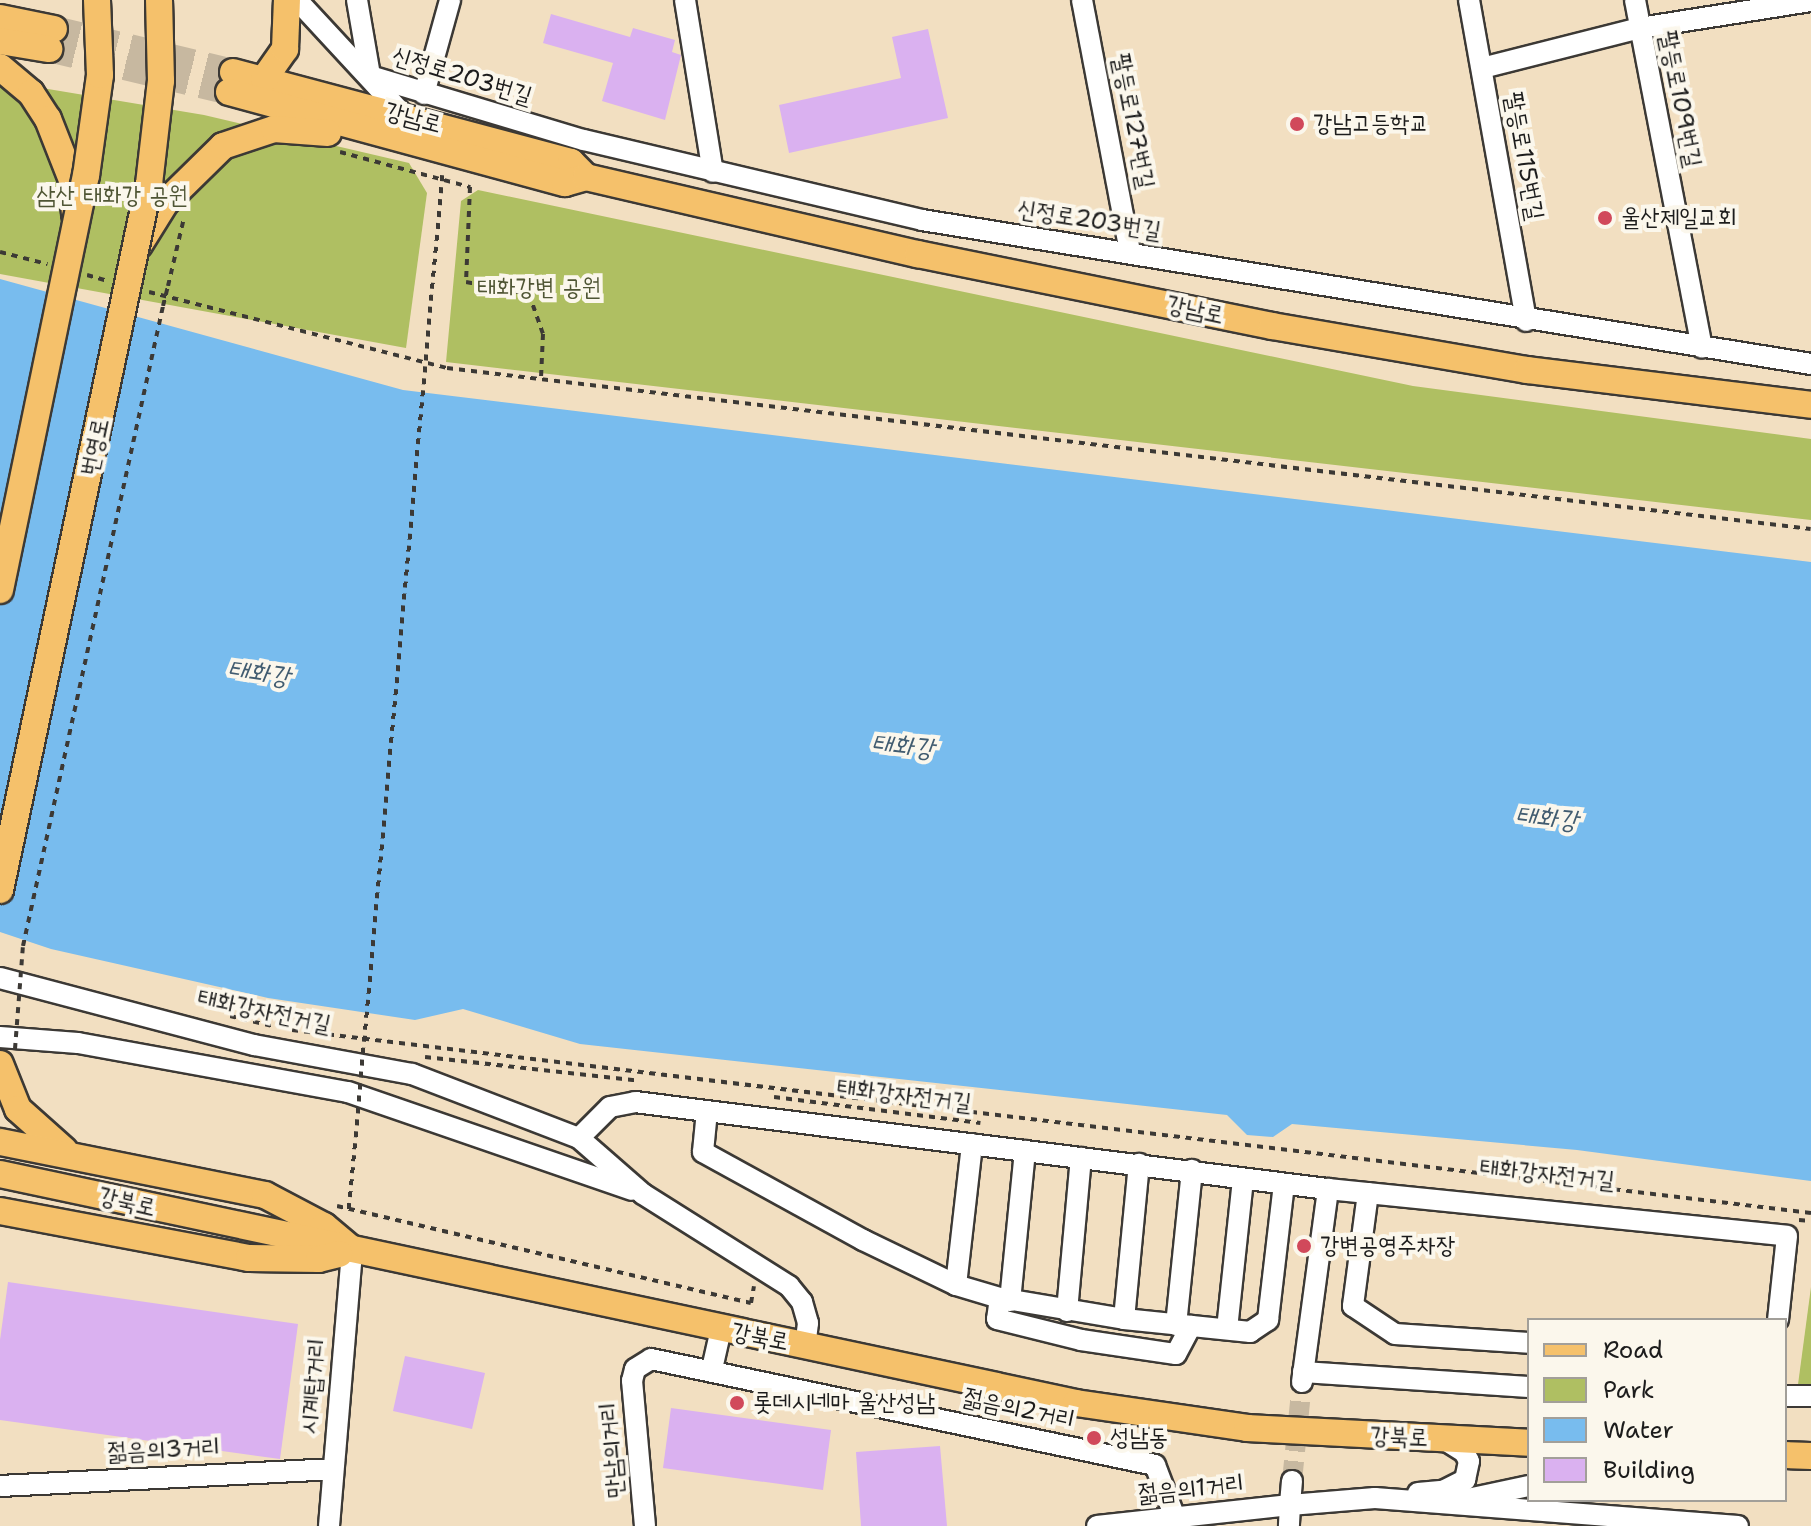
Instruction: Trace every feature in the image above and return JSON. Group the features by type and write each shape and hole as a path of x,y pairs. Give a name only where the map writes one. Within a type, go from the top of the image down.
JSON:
{"main road":[{"path":"0,590 75,234 99,86 97,0"},
{"name":"번영로","path":"0,890 137,249 161,81 159,0"},
{"path":"264,79 285,49 287,0"},
{"path":"0,18 52,39 0,41"},
{"path":"0,67 31,93 61,149 72,180 75,234"},
{"name":"강남로","path":"586,177 571,162 405,115 264,79 231,82 437,155 565,183 586,177 903,250 1272,326 1527,370 1811,405"},
{"path":"137,249 165,203 202,163 246,134 274,129 312,129 397,152 437,155"},
{"path":"5,1050 18,1109 31,1124 78,1157"},
{"path":"0,1142 265,1195 324,1226 352,1250"},
{"name":"강북로","path":"0,1174 721,1329 1161,1417 1247,1428 1527,1443"},
{"path":"6,1211 249,1258 319,1259 352,1250"},
{"path":"1787,1455 1811,1456"}],"street":[{"path":"297,0 370,76 437,155"},
{"path":"357,0 370,76"},
{"path":"424,94 450,0"},
{"path":"685,0 713,172"},
{"name":"팔등로127번길","path":"1082,0 1130,252"},
{"name":"팔등로115번길","path":"1469,0 1526,321"},
{"name":"팔등로109번길","path":"1635,0 1702,348"},
{"path":"1482,68 1640,28 1811,1"},
{"name":"신정로203번길","path":"370,76 424,94 713,172 922,220 1130,252 1526,321 1811,364"},
{"path":"10,972 254,1045 412,1074 579,1138 643,1194 789,1286 802,1302 808,1323 805,1346"},
{"path":"5,1050 78,1043 348,1092 643,1194"},
{"path":"579,1138 610,1107 635,1102 1284,1184 1787,1236 1778,1318"},
{"path":"707,1111 703,1152 956,1285 1005,1300 1124,1319 1250,1332 1268,1320 1284,1184"},
{"path":"956,1285 972,1144"},
{"path":"1025,1151 1005,1300 997,1319 1176,1354 1183,1326 1192,1170"},
{"path":"1067,1311 1081,1158"},
{"path":"1124,1319 1139,1164"},
{"path":"1227,1329 1243,1179"},
{"path":"1328,1189 1302,1377 1527,1387"},
{"path":"1368,1193 1353,1306 1395,1334 1527,1343"},
{"name":"시계탑거리","path":"329,1526 331,1469 352,1250"},
{"path":"712,1369 721,1329"},
{"name":"젊음의2거리","path":"635,1369 651,1359 712,1369 1155,1465 1174,1515"},
{"name":"만남의거리","path":"635,1369 645,1526"},
{"path":"1787,1396 1811,1396"},
{"path":"1290,1505 1443,1491 1465,1480 1469,1461 1464,1452 1443,1439"},
{"name":"젊음의3거리","path":"0,1486 331,1469"},
{"path":"1289,1526 1292,1481"},
{"path":"1444,1504 1527,1486"},
{"path":"1375,1498 1738,1526"},
{"name":"젊음의1거리","path":"1097,1526 1174,1515 1290,1505"}],"path":[{"path":"332,151 470,187 466,282 529,294 543,334 541,378"},
{"path":"437,155 349,1209 751,1303"},
{"path":"5,1050 23,946 72,710 184,216"},
{"path":"0,252 55,267"},
{"path":"83,274 112,282"},
{"path":"143,290 387,355 541,378 1811,529"},
{"path":"10,972 30,972"},
{"path":"225,1015 285,1029 433,1048 1811,1213"},
{"name":"태화강자전거길","path":"225,1022 312,1041"},
{"name":"태화강자전거길","path":"359,1049 374,1051"},
{"name":"태화강자전거길","path":"420,1056 990,1124"},
{"path":"1706,1210 1811,1221"}],"green space":[{"name":"삼산 태화강 공원","path":"0,81 204,115 409,163 427,193 406,348 0,274"},
{"name":"태화강변 공원","path":"478,190 1413,386 1811,439 1811,520 446,362 461,201"},
{"path":"1811,1287 1811,1393 1797,1392"}],"water":[{"name":"태화강","path":"0,279 403,390 1811,562 1811,1181 1577,1150 1292,1124 1273,1137 1247,1135 1227,1115 580,1044 463,1009 415,1020 268,998 51,949 0,932"}],"building":[{"path":"551,14 630,37 633,28 675,40 672,52 681,55 665,120 602,101 613,63 543,43"},
{"path":"928,29 948,118 789,153 779,105 901,78 892,37"},
{"path":"8,1282 298,1324 280,1459 0,1420 0,1340"},
{"path":"405,1356 485,1373 472,1429 393,1411"},
{"path":"671,1408 831,1430 823,1490 663,1468"},
{"path":"940,1446 947,1526 861,1526 856,1452"}],"tunnel":[{"path":"54,29 233,72"},
{"path":"49,49 229,92"},
{"path":"1292,1481 1302,1382"}],"place":[{"name":"강남고등학교","path":"1297,124"},
{"name":"울산제일교회","path":"1605,218"},
{"name":"강변공영주차장","path":"1304,1246"},
{"name":"롯데시네마 울산성남","path":"737,1403"},
{"name":"성남동","path":"1094,1438"}]}
